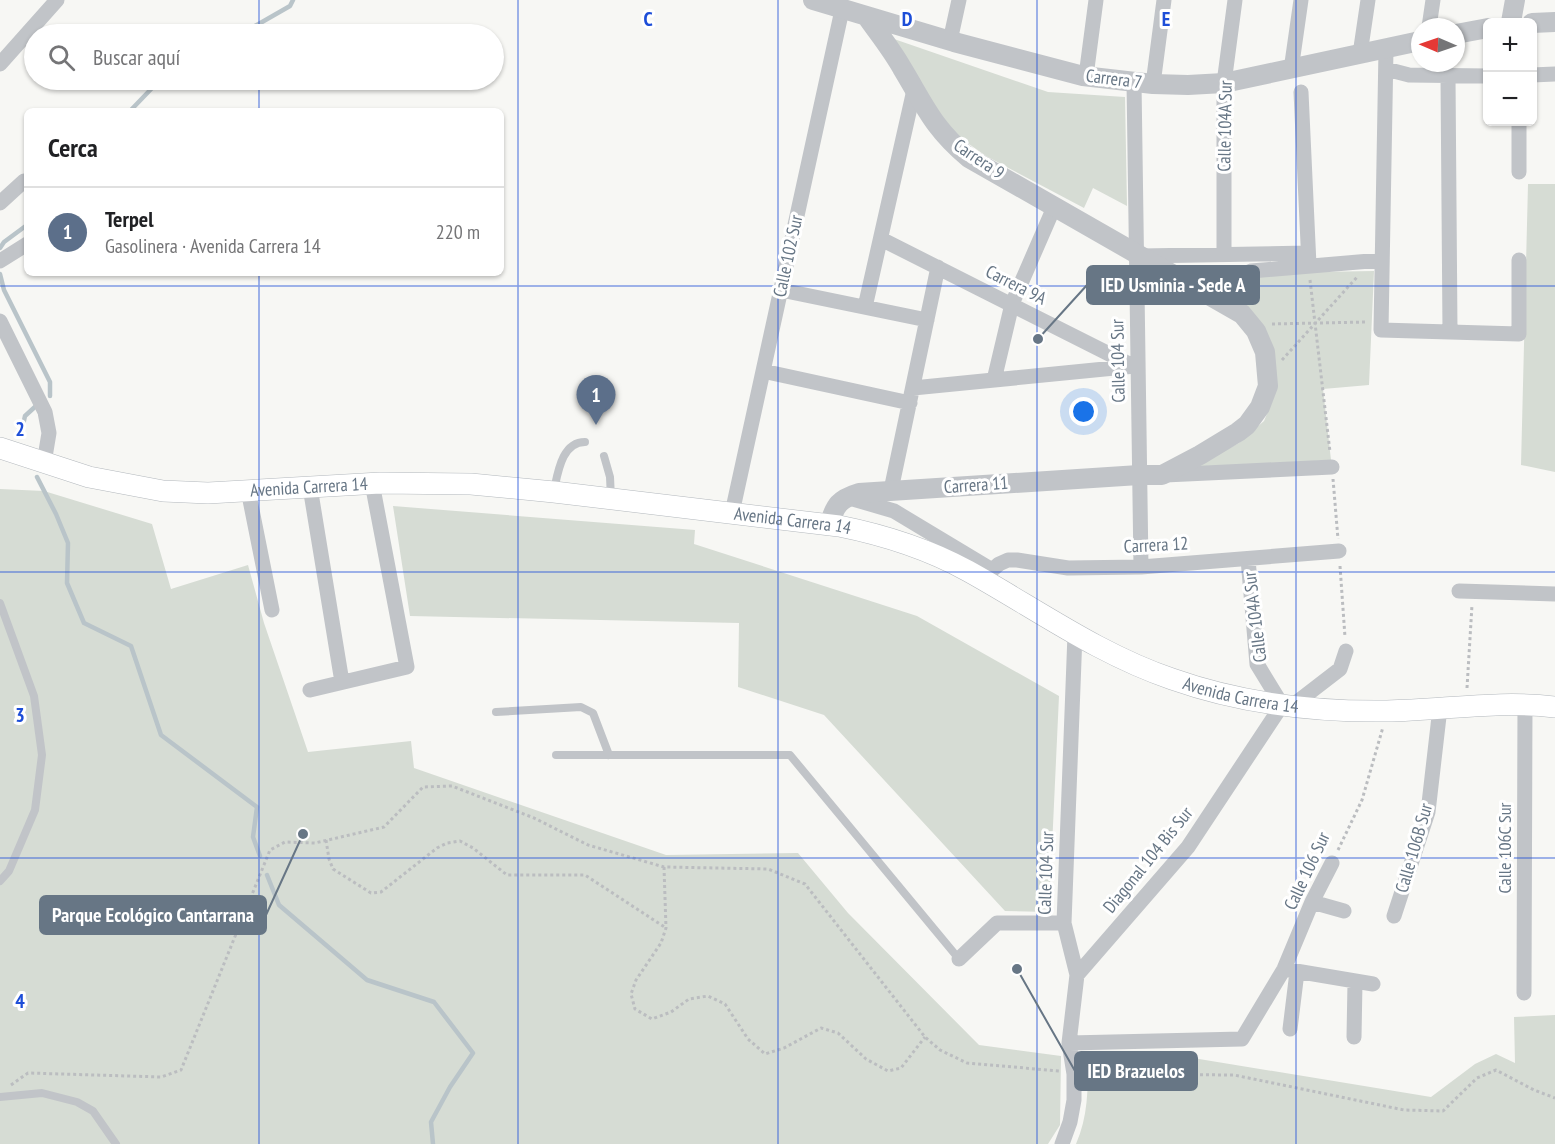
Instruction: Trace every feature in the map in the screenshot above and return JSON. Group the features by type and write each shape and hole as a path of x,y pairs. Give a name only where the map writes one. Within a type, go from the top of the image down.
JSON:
{"main road":[{"name":"Avenida Carrera 14","path":"0,448 89,477 164,491 208,493 372,483 471,484 610,498 829,525 864,531 904,543 989,576 1075,634 1142,668 1210,691 1287,705 1349,710 1388,711 1525,703 1555,707"}],"street":[{"path":"36,24 57,0"},
{"name":"Carrera 7","path":"813,0 843,5 867,17 1086,76 1143,83 1188,86 1224,83 1411,43"},
{"path":"950,41 959,0"},
{"path":"1086,76 1096,0"},
{"name":"Calle 104 Sur","path":"1141,567 1136,366 1143,83 1164,0"},
{"name":"Calle 104A Sur","path":"1224,254 1224,83 1235,0"},
{"path":"1291,70 1301,0"},
{"path":"1360,54 1368,0"},
{"path":"1430,18 1433,0"},
{"path":"1513,18 1515,0"},
{"name":"Calle 102 Sur","path":"732,513 843,5"},
{"name":"Carrera 9","path":"867,17 894,54 931,119 962,152 1214,297 1247,320"},
{"path":"1537,23 1555,22"},
{"path":"1465,32 1483,29"},
{"path":"0,64 24,37"},
{"path":"1386,49 1377,260 1381,326 1450,332 1519,334 1519,260"},
{"path":"1386,69 1410,75 1483,76"},
{"path":"1537,75 1555,74"},
{"path":"1449,77 1450,332"},
{"path":"865,308 914,90"},
{"path":"1301,92 1308,259"},
{"path":"1518,126 1519,172"},
{"path":"0,203 24,181"},
{"path":"994,380 1012,304 1055,206"},
{"name":"Carrera 9A","path":"881,239 1136,366"},
{"path":"0,261 24,246"},
{"path":"1138,255 1224,254 1377,260"},
{"path":"1214,297 1235,278 1251,271 1308,259"},
{"path":"891,490 938,267"},
{"path":"781,290 927,320"},
{"path":"1162,475 1200,455 1247,425 1260,407 1265,397 1268,375 1265,351 1247,320"},
{"path":"0,321 49,422 44,463"},
{"path":"763,371 911,396 994,380 1136,366"},
{"path":"1162,475 1332,467"},
{"name":"Carrera 11","path":"846,497 859,493 891,490 1162,475"},
{"path":"310,690 407,667 372,483"},
{"path":"310,487 342,681"},
{"path":"248,490 272,610"},
{"path":"829,525 838,503 846,497 894,511 989,576"},
{"name":"Carrera 12","path":"989,576 999,564 1017,560 1068,568 1141,567 1339,551"},
{"name":"Calle 104A Sur","path":"1248,559 1257,664 1287,705"},
{"path":"1466,591 1555,594"},
{"name":"Calle 104 Sur","path":"1062,1144 1071,1122 1074,1100 1074,1074 1069,1043 1077,975 1064,922 1075,634"},
{"name":"Diagonal 104 Bis Sur","path":"1077,975 1188,847 1287,705 1340,669 1346,651"},
{"name":"Calle 106C Sur","path":"1524,993 1525,703"},
{"name":"Calle 106B Sur","path":"1394,916 1428,812 1440,708"},
{"name":"Calle 106 Sur","path":"1069,1043 1242,1039 1291,971 1312,902 1332,863"},
{"path":"1312,902 1344,911"},
{"path":"959,959 997,923 1064,922"},
{"path":"1290,1029 1291,971 1355,983 1373,984"},
{"path":"1354,1037 1355,983"}],"lane":[{"path":"554,492 559,468 568,449 578,442 585,442"},
{"path":"604,456 610,477 610,498"},
{"path":"0,603 34,696 42,754 35,810 9,871 0,881"},
{"path":"496,712 581,707 593,713 609,755"},
{"path":"556,754 790,755 959,959"},
{"path":"0,1097 42,1093 77,1102 93,1111 116,1144"}],"path":[{"path":"1268,375 1377,260"},
{"path":"1247,320 1381,326"},
{"path":"1466,591 1466,705"},
{"name":"Calle 106 Sur","path":"1332,863 1362,800 1388,711"},
{"path":"7,1088 28,1073 161,1077 181,1070 270,850 285,842 315,843 384,827 423,787 452,786 534,818 588,844 664,867 768,869 805,884 925,1037 940,1050 968,1063 1074,1074 1234,1075 1404,1110 1443,1111 1477,1078 1496,1070 1555,1098"},
{"path":"326,840 333,869 371,893 381,892 437,848 447,843 460,841 473,848 507,875 585,875 666,928"},
{"path":"664,867 666,928 661,943 636,980 631,994 635,1009 652,1018 671,1012 689,999 708,996 725,1004 748,1039 765,1054 784,1048 821,1028 838,1033 866,1059 888,1071 901,1068 925,1037"}],"shaded area":[{"path":"894,39 1048,92 1125,97 1127,206 1093,188 1084,208 986,156 959,137 940,114"},
{"path":"1528,184 1555,184 1555,472 1521,465"},
{"path":"1374,271 1369,385 1323,389 1331,460 1192,468 1239,443 1264,421 1274,397 1246,309 1240,299 1243,279 1262,273"},
{"path":"0,489 44,491 152,524 171,589 248,565 264,623 308,752 411,741 414,768 666,855 798,853 848,913 979,1045 1061,1056 1060,1125 1048,1144 0,1144"},
{"path":"393,506 695,530 694,544 917,616 1059,696 1049,912 1005,911 824,715 738,687 739,623 410,616"},
{"path":"1555,1015 1555,1144 1076,1144 1085,1113 1088,1059 1193,1058 1431,1097 1475,1064 1496,1054 1515,1063 1514,1017"}],"waterway":[{"path":"258,24 290,6 293,0"},
{"path":"133,108 150,90"},
{"path":"0,248 4,242 24,227"},
{"path":"0,274 4,290 50,382 50,396"},
{"path":"21,434 25,416 37,405"},
{"path":"37,477 68,543 67,583 84,623 131,646 161,735 257,807 253,837 260,856"},
{"path":"267,875 279,905 367,980 434,1002 473,1053 450,1087 431,1122 433,1144"}],"place":[{"name":"IED Usminia - Sede A","path":"1038,339"},
{"name":"Terpel","path":"596,425"},
{"name":"Parque Ecológico Cantarrana","path":"303,834"},
{"name":"IED Brazuelos","path":"1017,969"}]}
